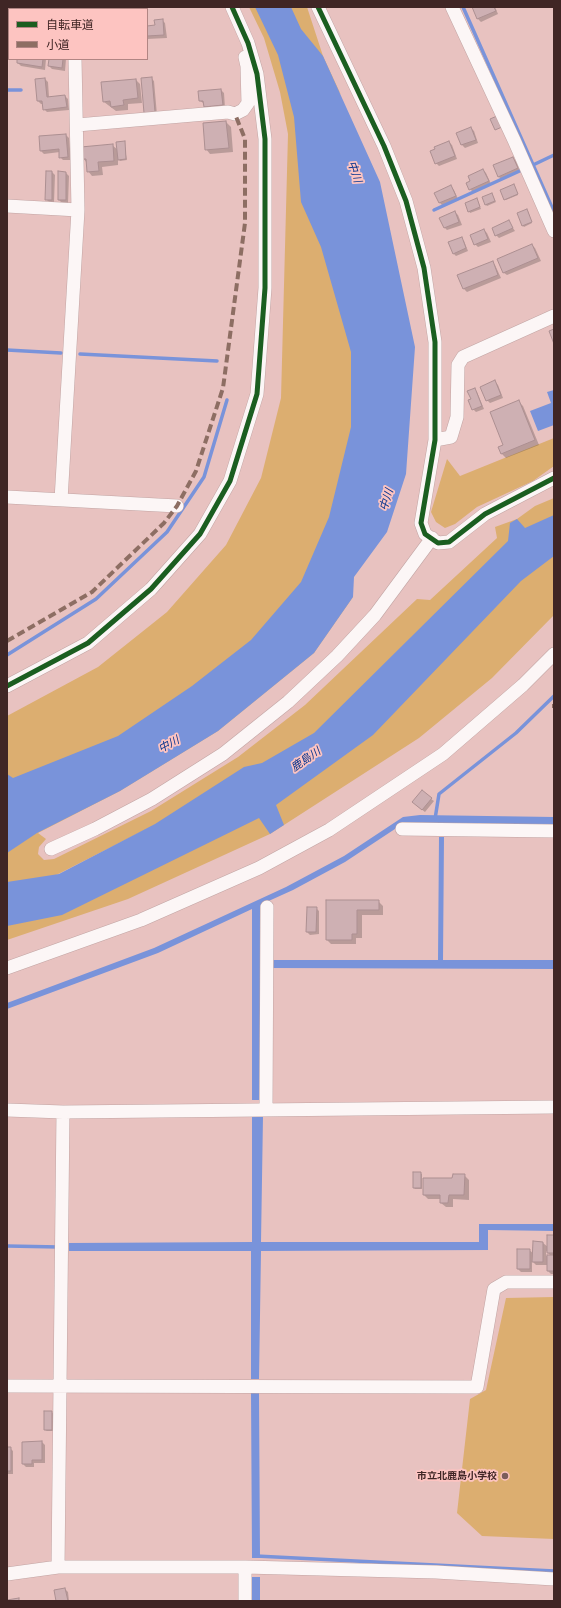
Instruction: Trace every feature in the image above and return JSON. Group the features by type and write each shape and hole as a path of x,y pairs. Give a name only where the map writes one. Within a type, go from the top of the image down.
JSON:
{"street":[{"path":"7,686 88,643 151,589 200,534 230,482 257,394 265,288 265,139 257,74 248,43 232,7"},
{"path":"318,7 384,146 406,201 424,268 435,342 435,440 421,523 425,534 438,543 449,542 485,514 554,478"},
{"path":"452,7 554,230"},
{"path":"77,125 228,112 236,114 243,110 248,103 247,66 239,35 240,25"},
{"path":"61,500 78,210 75,60"},
{"path":"7,206 78,210"},
{"path":"435,440 451,437 457,417 458,365 463,357 554,316"},
{"path":"7,497 177,506"},
{"path":"51,849 95,829 152,799 223,754 288,702 338,656 375,615 432,538"},
{"path":"7,968 141,920 259,868 329,830 443,754 523,685 554,654"},
{"path":"402,829 554,831"},
{"path":"266,1110 267,908"},
{"path":"7,1110 63,1112 554,1107"},
{"path":"58,1567 63,1112"},
{"path":"7,1386 477,1387 494,1289 506,1282 554,1282"},
{"path":"7,1574 58,1567 245,1567 436,1572 554,1579"},
{"path":"245,1567 245,1601"}],"shaded area":[{"path":"249,7 266,7 383,384 275,656 7,818 7,716 98,667 167,612 226,545 261,478 281,398 288,134 280,92 264,38"},
{"path":"282,7 307,7 323,56 341,95"},
{"path":"554,438 554,466 533,481 477,507 455,524 445,528 436,522 431,512 447,459 460,476"},
{"path":"554,498 554,527 328,737 7,900 7,841 353,597 314,653 218,731 120,791 38,833 46,839 39,847 38,854 44,860 54,859 151,811 238,757 305,705 417,599 430,600 497,538 495,527 517,519 535,506"},
{"path":"554,545 554,615 492,678 419,738 270,834 128,899 7,940 7,921 244,808"},
{"name":"市立北鹿島小学校","path":"554,1297 554,1539 482,1536 457,1513 470,1399 486,1390 506,1298"}],"water":[{"name":"中川","path":"255,7 291,7 301,29 323,56 380,182 415,347 406,474 387,532 354,577 353,597 314,653 218,731 120,791 37,833 7,853 7,774 13,778 118,736 192,686 251,640 301,582 329,517 351,427 351,352 321,247 301,202 294,117 278,55"},
{"path":"554,390 554,425 538,431 530,411 551,403 547,392"},
{"name":"鹿島川","path":"554,515 554,556 521,581 373,735 276,805 284,825 270,834 259,818 62,915 7,926 7,882 59,874 155,824 244,767 262,763 314,733 508,541 510,523 517,519 525,528"},
{"path":"420,815 554,817 554,825 401,825 345,862 293,890 262,904 262,1100 252,1100 252,909 158,953 7,1009 7,1003 154,948 286,887 344,856 403,817"},
{"path":"439,837 444,837 443,960 554,960 554,969 272,968 272,960 438,960"},
{"path":"252,1116 263,1116 261,1242 479,1242 479,1224 554,1224 554,1231 488,1230 488,1250 261,1251 259,1379 251,1379 251,1251 69,1251 69,1243 252,1242"},
{"path":"251,1393 259,1393 260,1558 252,1558"},
{"path":"252,1577 260,1577 260,1601 252,1601"}],"building":[{"path":"472,7 494,7 496,11 477,19"},
{"path":"163,19 164,35 148,36 148,26 155,25 154,20"},
{"path":"17,60 43,60 42,67 17,63"},
{"path":"49,60 63,60 62,68 48,66"},
{"path":"152,77 155,112 144,113 141,78"},
{"path":"45,78 47,97 65,95 67,107 43,110 42,101 37,101 35,79"},
{"path":"136,79 138,98 123,100 124,105 111,107 110,101 103,102 101,82"},
{"path":"221,89 223,105 204,107 203,101 199,101 198,91"},
{"path":"497,116 502,127 495,130 490,119"},
{"path":"226,121 229,148 205,150 203,123"},
{"path":"471,127 476,140 461,145 456,133"},
{"path":"66,134 68,157 59,158 59,149 40,151 39,136"},
{"path":"125,141 126,159 118,160 116,142"},
{"path":"449,141 455,156 435,164 430,151 435,149 434,147"},
{"path":"113,144 114,161 98,162 99,171 87,172 86,159 82,159 81,147"},
{"path":"513,157 518,168 498,177 493,165"},
{"path":"483,169 489,181 469,190 466,183 470,181 468,176"},
{"path":"46,171 52,171 52,200 45,200"},
{"path":"58,171 66,172 66,200 58,200"},
{"path":"514,184 518,194 504,200 500,190"},
{"path":"451,185 456,196 439,203 434,193"},
{"path":"492,193 495,201 485,205 482,197"},
{"path":"477,198 480,207 468,212 465,203"},
{"path":"527,209 532,222 522,226 517,213"},
{"path":"455,211 459,222 444,228 439,218"},
{"path":"509,220 513,228 495,236 492,228"},
{"path":"484,229 488,239 474,245 470,235"},
{"path":"462,237 466,248 453,254 448,242"},
{"path":"532,244 538,258 503,273 497,259"},
{"path":"493,261 498,275 463,289 457,275"},
{"path":"554,329 554,344 549,331"},
{"path":"495,380 501,395 486,401 480,387"},
{"path":"475,388 482,406 472,410 468,400 471,399 467,391"},
{"path":"519,400 535,440 501,454 498,447 503,445 490,412"},
{"path":"422,790 432,798 422,810 412,802"},
{"path":"326,900 379,900 379,910 357,910 357,934 352,934 352,940 326,940"},
{"path":"307,907 317,907 316,932 306,932"},
{"path":"413,1172 421,1172 421,1188 413,1188"},
{"path":"453,1174 465,1174 464,1195 449,1195 448,1203 440,1203 440,1195 423,1195 423,1178 452,1178"},
{"path":"547,1235 554,1235 554,1253 547,1253"},
{"path":"533,1241 543,1242 543,1262 532,1262"},
{"path":"517,1249 530,1249 530,1269 517,1269"},
{"path":"547,1255 554,1255 554,1271 547,1271"},
{"path":"44,1411 52,1411 52,1430 44,1430"},
{"path":"42,1441 42,1460 32,1460 32,1464 22,1464 22,1442"},
{"path":"7,1447 11,1447 11,1471 7,1471"},
{"path":"65,1588 68,1601 56,1601 54,1590"},
{"path":"19,1598 19,1601 7,1601 7,1600"}],"waterway":[{"path":"463,7 554,212"},
{"path":"7,90 21,90"},
{"path":"533,165 554,155"},
{"path":"434,210 524,169"},
{"path":"7,350 61,353"},
{"path":"80,354 217,361"},
{"path":"7,655 96,599 167,532 204,477 227,400"},
{"path":"435,819 439,794 516,733 554,696"},
{"path":"7,1246 59,1247"},
{"path":"256,1556 554,1571"}],"marked path":[{"path":"7,641 92,592 164,523 177,506 196,471 223,388 245,223 245,139 235,114"}],"cycle path":[{"path":"7,686 88,643 151,589 200,534 230,481 257,394 265,288 265,139 257,74 248,43 232,7"},
{"path":"318,7 384,146 406,201 424,268 435,342 435,440 421,523 425,534 438,543 449,542 485,514 554,478"}],"place":[{"name":"市立北鹿島小学校","path":"505,1476"}]}
